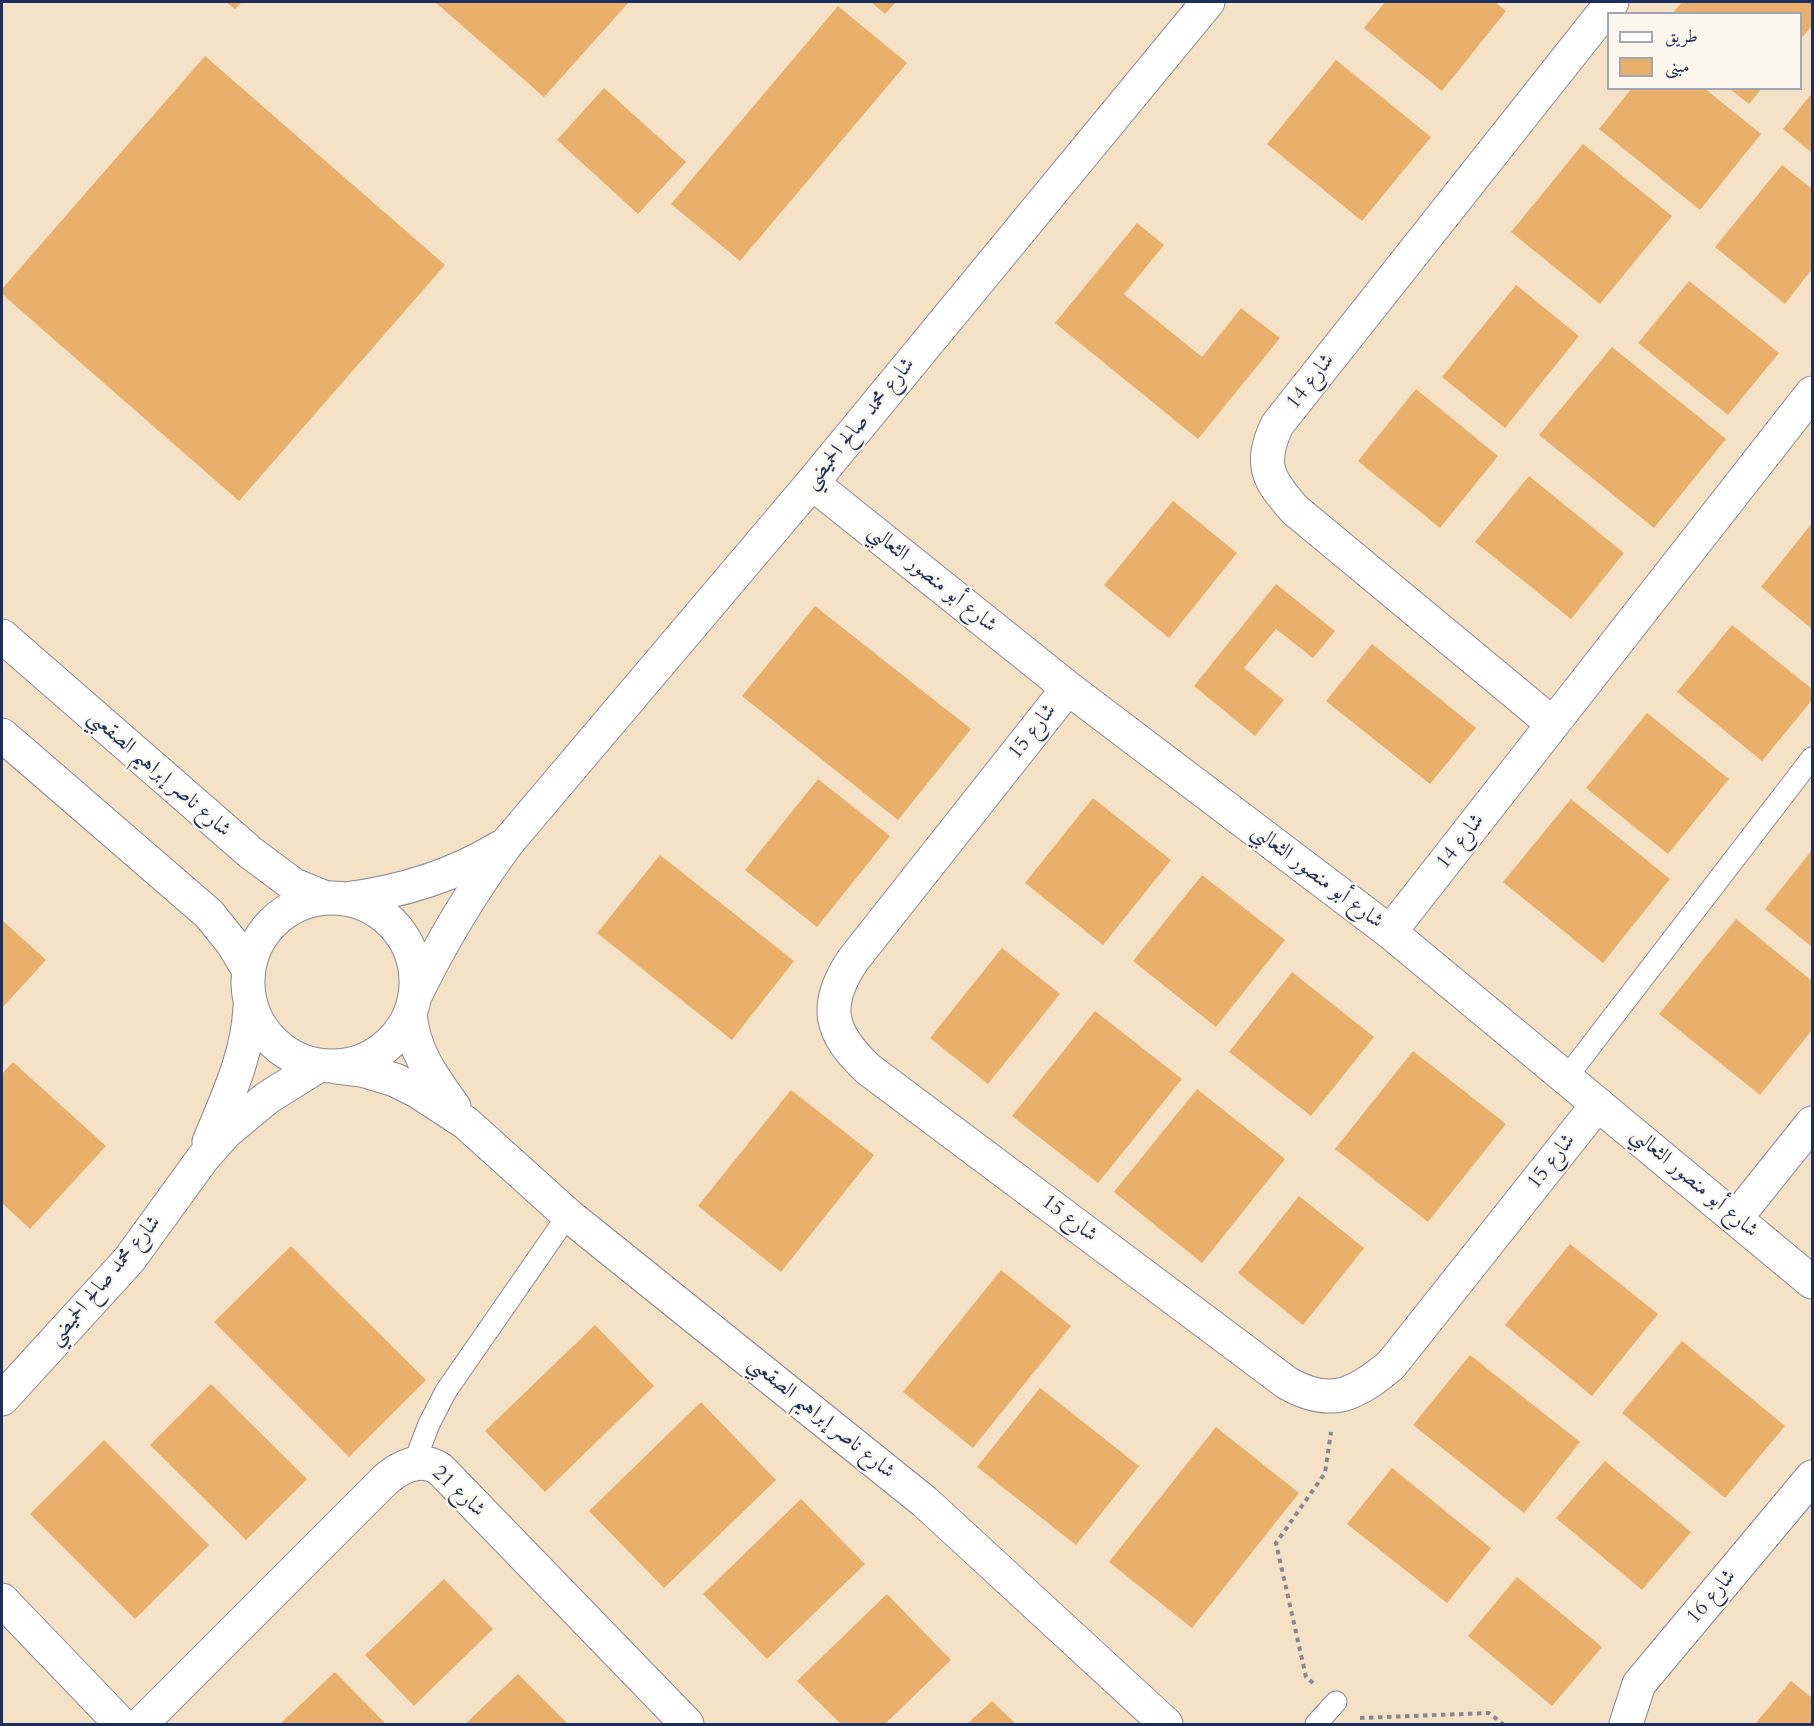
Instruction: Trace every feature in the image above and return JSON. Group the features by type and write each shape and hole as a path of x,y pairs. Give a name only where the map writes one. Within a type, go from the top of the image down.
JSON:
{"street":[{"name":"شارع محمد صالح الحميضي","path":"412,1005 438,950 464,904 508,842 812,483 1208,2"},
{"name":"شارع 14","path":"1553,724 1295,510 1271,479 1267,466 1267,453 1277,425 1612,2"},
{"name":"شارع 14","path":"1390,932 1812,393"},
{"name":"شارع أبو منصور الثعالبي","path":"812,483 1068,688 1390,932 1812,1282"},
{"name":"شارع ناصر إبراهيم الصقعبي","path":"2,636 259,860 294,885 336,899"},
{"name":"شارع 15","path":"1068,688 846,970 837,989 833,1007 834,1021 838,1033 854,1056 868,1069 1287,1383 1303,1392 1319,1397 1336,1396 1370,1383 1391,1365 1598,1104"},
{"path":"2,735 209,914 233,944 248,969"},
{"name":"شارع محمد صالح الحميضي","path":"336,899 380,895 425,883 470,864 508,842"},
{"path":"336,899 364,904 380,913 400,933 413,958 416,977 412,1005 400,1031 388,1045 364,1060 327,1066 300,1061 283,1052 269,1039 250,1006 247,988 248,969 253,950 262,934 275,920 299,905 336,899"},
{"name":"شارع ناصر إبراهيم الصقعبي","path":"412,1005 413,1036 424,1063 466,1123"},
{"name":"شارع محمد صالح الحميضي","path":"203,1158 242,1059 247,1039 250,1006"},
{"name":"شارع محمد صالح الحميضي","path":"2,1399 129,1260 203,1158 245,1115 286,1085 327,1066"},
{"name":"شارع ناصر إبراهيم الصقعبي","path":"327,1066 362,1070 395,1080 417,1091 466,1123 568,1215 925,1502 1166,1725"},
{"path":"1736,1218 1812,1123"},
{"name":"شارع 21","path":"141,1725 385,1480 414,1463 426,1462 440,1469 687,1725"},
{"name":"شارع 16","path":"1626,1725 1639,1684 1812,1477"},
{"path":"2,1599 121,1725"}],"lane":[{"path":"1566,1078 1812,758"},
{"path":"414,1463 429,1424 451,1382 568,1215"},
{"path":"1316,1725 1336,1702"}],"path":[{"path":"1336,1396 1324,1473 1275,1543 1306,1677 1336,1702 1361,1718 1489,1713 1503,1725"}],"building":[{"path":"226,2 242,2 235,9"},
{"path":"435,2 629,2 544,97"},
{"path":"871,2 896,2 885,14"},
{"path":"1385,2 1495,2 1506,11 1442,91 1364,28"},
{"path":"1682,2 1812,2 1812,26 1802,38 1802,12 1674,12"},
{"path":"838,6 907,63 740,261 671,204"},
{"path":"205,56 445,265 239,501 2,294 2,289"},
{"path":"1336,60 1431,137 1362,221 1267,144"},
{"path":"604,88 686,162 638,214 557,140"},
{"path":"1630,90 1706,90 1761,134 1700,210 1599,129"},
{"path":"1732,90 1760,90 1749,104"},
{"path":"1812,93 1812,153 1783,129"},
{"path":"1583,144 1672,216 1600,304 1511,232"},
{"path":"1782,165 1812,189 1812,269 1785,304 1715,247"},
{"path":"1137,223 1164,245 1124,294 1202,357 1241,308 1280,338 1198,439 1055,323"},
{"path":"1689,281 1779,353 1728,415 1638,343"},
{"path":"1516,285 1579,336 1505,428 1442,377"},
{"path":"1612,347 1726,439 1654,528 1539,435"},
{"path":"1416,389 1498,456 1440,528 1358,461"},
{"path":"1529,476 1624,553 1571,619 1475,542"},
{"path":"1173,501 1237,553 1169,638 1104,585"},
{"path":"1812,523 1812,629 1761,587"},
{"path":"1276,584 1335,631 1313,658 1276,629 1244,668 1284,700 1255,736 1194,686"},
{"path":"815,606 971,729 898,820 742,696"},
{"path":"1732,625 1812,689 1812,700 1762,761 1677,692"},
{"path":"1372,644 1476,728 1430,784 1326,701"},
{"path":"1647,713 1729,779 1668,854 1586,788"},
{"path":"818,779 890,836 817,927 745,870"},
{"path":"1093,798 1171,860 1103,945 1025,883"},
{"path":"1571,799 1670,879 1603,963 1503,882"},
{"path":"1812,850 1812,947 1765,909"},
{"path":"660,855 794,961 732,1040 597,933"},
{"path":"1202,875 1285,940 1216,1027 1133,961"},
{"path":"1736,919 1812,981 1812,1030 1760,1095 1659,1014"},
{"path":"2,920 46,960 2,1008"},
{"path":"1002,948 1060,994 988,1084 930,1038"},
{"path":"1292,972 1374,1037 1311,1116 1229,1052"},
{"path":"1095,1011 1182,1079 1098,1183 1012,1116"},
{"path":"1413,1051 1506,1124 1428,1222 1335,1149"},
{"path":"13,1062 106,1146 30,1229 2,1203 2,1074"},
{"path":"1197,1089 1285,1159 1202,1263 1114,1192"},
{"path":"791,1090 874,1155 781,1272 698,1206"},
{"path":"1299,1196 1364,1248 1303,1325 1238,1273"},
{"path":"1570,1244 1658,1314 1592,1396 1505,1325"},
{"path":"291,1246 426,1380 349,1457 214,1322"},
{"path":"1001,1270 1071,1326 973,1448 903,1392"},
{"path":"595,1325 654,1386 545,1492 485,1431"},
{"path":"1682,1341 1785,1426 1725,1498 1622,1413"},
{"path":"1470,1355 1580,1442 1524,1513 1413,1425"},
{"path":"211,1384 307,1479 246,1540 150,1445"},
{"path":"1040,1388 1139,1466 1076,1545 977,1467"},
{"path":"701,1402 776,1480 664,1588 589,1511"},
{"path":"1216,1427 1299,1493 1192,1628 1109,1562"},
{"path":"104,1440 209,1545 135,1619 30,1514"},
{"path":"1605,1461 1691,1532 1642,1590 1556,1518"},
{"path":"1392,1468 1491,1548 1447,1603 1347,1524"},
{"path":"801,1499 865,1564 767,1659 703,1594"},
{"path":"1517,1577 1602,1647 1552,1706 1468,1636"},
{"path":"444,1579 493,1629 414,1706 365,1655"},
{"path":"887,1594 951,1660 885,1724 841,1724 797,1681"},
{"path":"335,1672 386,1724 280,1724"},
{"path":"518,1674 568,1724 465,1724"},
{"path":"1791,1681 1812,1698 1812,1724 1755,1724"},
{"path":"992,1701 1016,1724 967,1724"}]}
